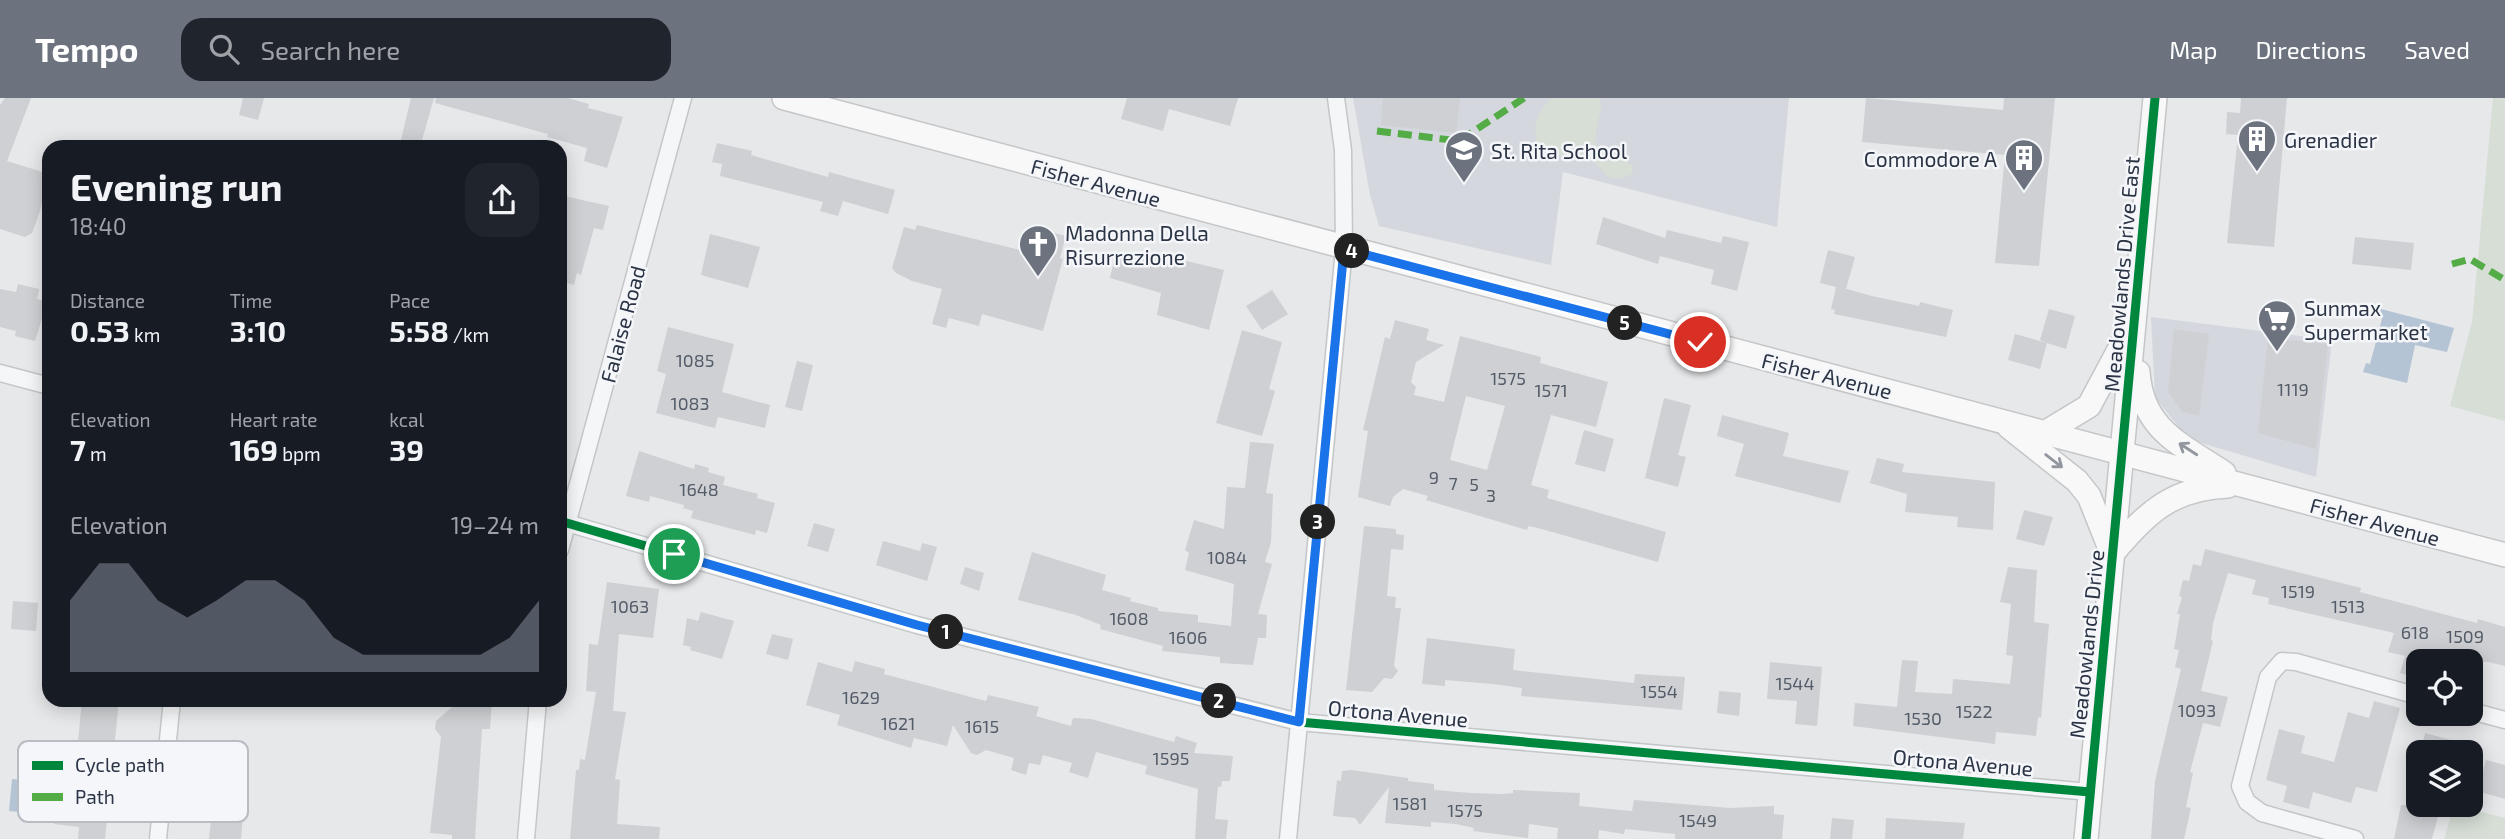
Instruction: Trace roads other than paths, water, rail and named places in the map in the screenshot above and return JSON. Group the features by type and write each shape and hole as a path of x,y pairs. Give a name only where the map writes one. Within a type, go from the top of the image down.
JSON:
{"main road":[{"name":"Fisher Avenue","path":"784,98 1344,249 2505,555"},
{"name":"Meadowlands Drive East","path":"2122,453 2155,98"},
{"path":"2046,432 2090,406 2134,320"},
{"path":"2134,320 2140,396 2145,408 2176,442 2245,486"},
{"path":"2000,420 2077,481 2089,496 2112,554 2157,506 2207,487 2245,486"},
{"name":"Meadowlands Drive","path":"2086,839 2122,453"}],"street":[{"name":"Falaise Road","path":"567,511 683,98"},
{"path":"1288,839 1344,249 1343,150 1336,98"},
{"path":"0,373 42,384"},
{"name":"Ortona Avenue","path":"567,523 917,625 1299,722 2090,792"},
{"path":"2355,839 2262,813 2246,802 2240,786 2268,677 2282,661 2297,662 2406,693"},
{"path":"168,741 171,707"},
{"path":"526,839 537,707"},
{"path":"2483,714 2505,720"}],"water":[{"path":"2381,309 2454,328 2447,352 2415,345 2407,383 2363,372 2366,363 2370,364 2382,319 2378,317"},
{"path":"12,779 18,780 18,812 9,811"}],"place":[{"name":"Grenadier","path":"2257,173"},
{"name":"St. Rita School","path":"1464,184"},
{"name":"Commodore A","path":"2024,192"},
{"name":"Madonna Della Risurrezione","path":"1038,278"},
{"name":"Sunmax Supermarket","path":"2277,353"}]}
